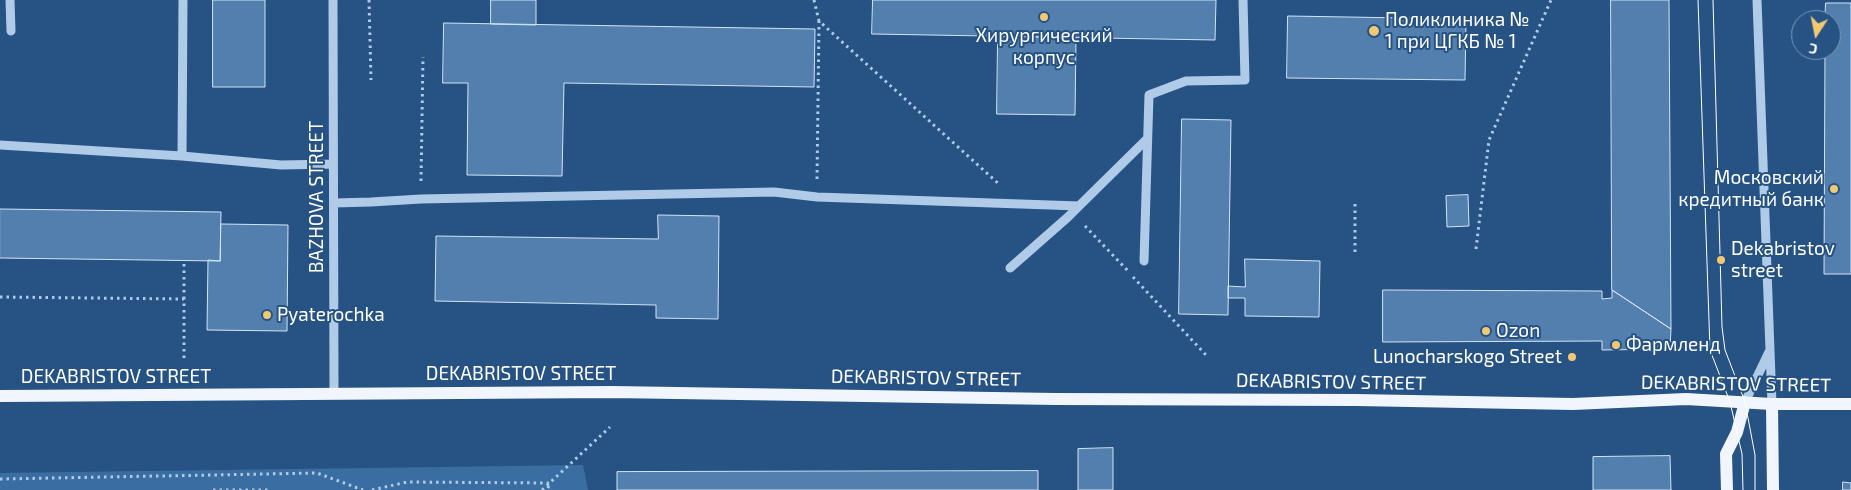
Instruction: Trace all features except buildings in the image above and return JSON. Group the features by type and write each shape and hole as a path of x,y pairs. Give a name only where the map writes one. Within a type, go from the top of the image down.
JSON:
{"main road":[{"name":"DEKABRISTOV STREET","path":"0,396 612,392 1573,404 1686,399 1772,404 1851,404"},
{"path":"1727,490 1726,454 1737,432 1745,402"},
{"path":"1772,404 1773,490"}],"street":[{"path":"10,0 11,30"},
{"path":"182,156 183,0"},
{"name":"BAZHOVA STREET","path":"333,0 334,394"},
{"path":"1144,261 1149,95 1186,81 1245,80 1244,0"},
{"path":"1757,0 1772,404"},
{"path":"1010,268 1068,217 1147,139"},
{"path":"0,145 182,156 281,165 333,164"},
{"path":"334,203 421,199 774,192 817,197 1079,206"},
{"path":"1745,402 1770,349"}],"path":[{"path":"369,0 371,80"},
{"path":"814,0 819,21 817,197"},
{"path":"1476,249 1489,140 1551,0"},
{"path":"819,21 1020,203"},
{"path":"421,199 424,57"},
{"path":"1355,204 1355,252"},
{"path":"1068,217 1086,226 1206,355"},
{"path":"184,260 184,358"},
{"path":"0,297 184,299"},
{"path":"542,490 610,427"},
{"path":"0,479 317,474 363,490"},
{"path":"372,490 407,482 550,483"},
{"path":"547,490 550,483"},
{"path":"212,490 268,490"}],"shaded area":[{"path":"583,465 588,490 0,490 0,473"}],"tram line":[{"path":"1698,0 1710,350 1730,402 1742,454 1743,490"},
{"path":"1713,0 1722,327 1725,350 1745,402 1755,455 1755,490"}],"place":[{"name":"Хирургический корпус","path":"1044,17"},
{"name":"Поликлиника № 1 при ЦГКБ № 1","path":"1374,31"},
{"name":"Московский кредитный банк","path":"1834,189"},
{"name":"Dekabristov street","path":"1721,260"},
{"name":"Pyaterochka","path":"267,315"},
{"name":"Ozon","path":"1486,331"},
{"name":"Фармленд","path":"1616,345"},
{"name":"Lunocharskogo Street","path":"1572,357"}]}
